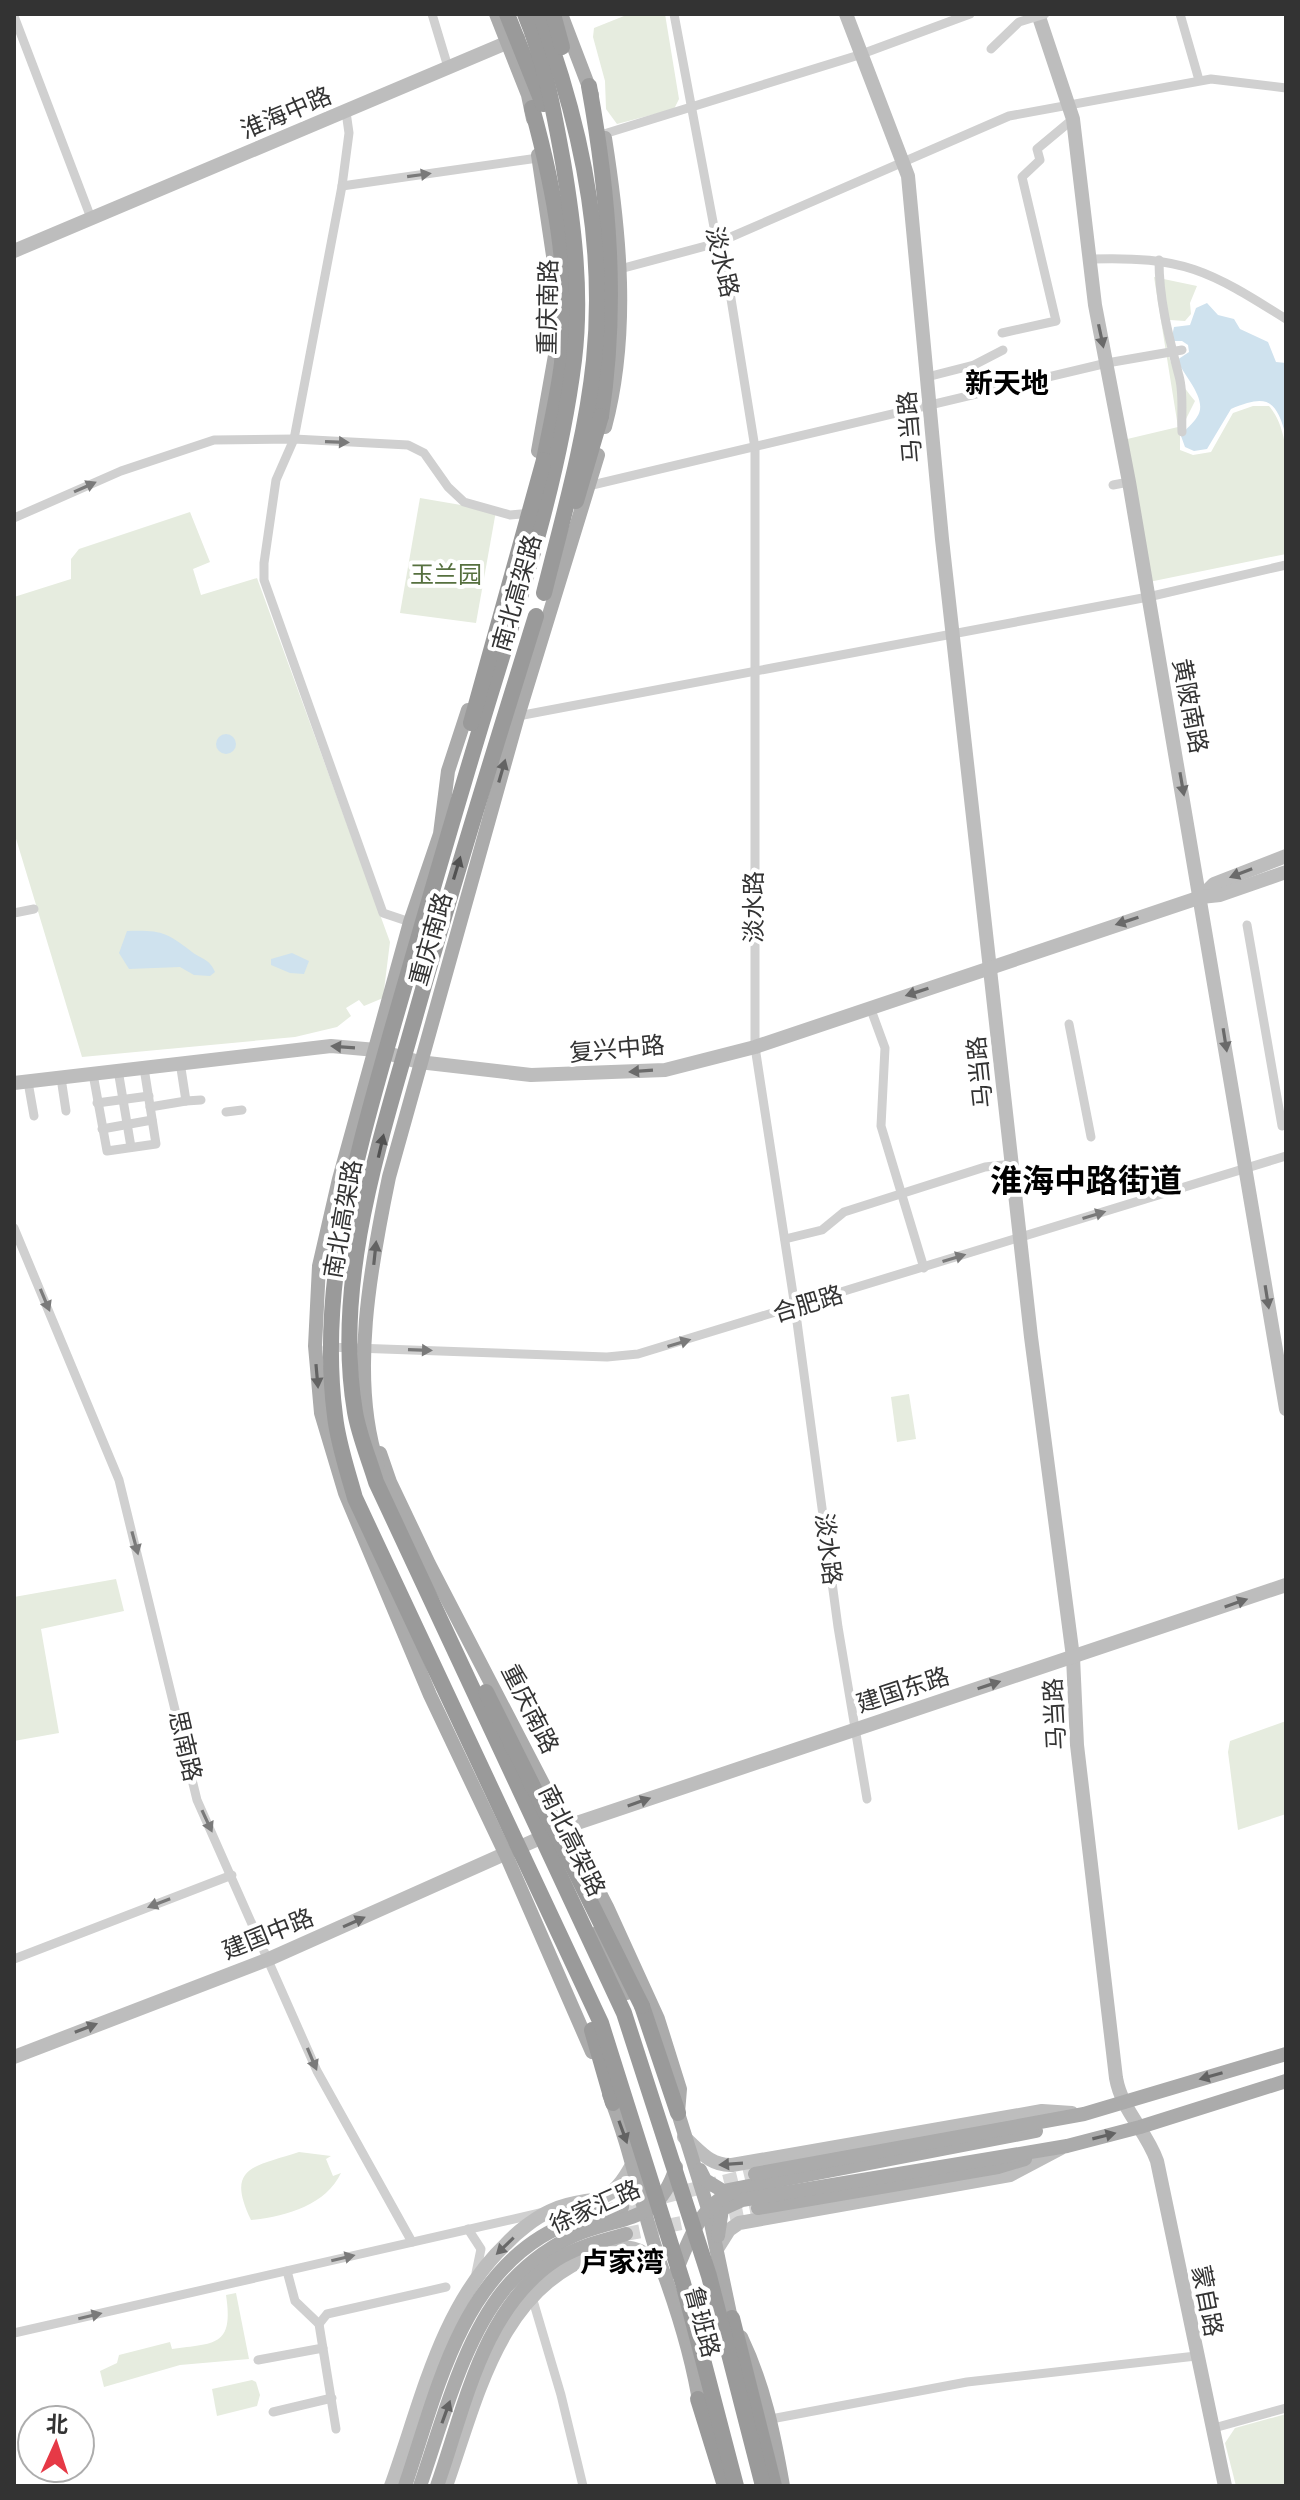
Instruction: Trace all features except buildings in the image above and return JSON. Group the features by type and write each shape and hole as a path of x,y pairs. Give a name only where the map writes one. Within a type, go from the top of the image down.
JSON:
{"highway":[{"path":"507,14 562,159"},
{"name":"南北高架路","path":"525,14 555,112 562,159 575,255 574,359 552,483 535,547 444,834 335,1254 331,1343 335,1418 355,1498 601,2023 683,2283 727,2485"},
{"name":"南北高架路","path":"555,16 565,55 572,112 594,227 597,334 571,484 544,593 453,882 389,1109 355,1258 351,1345 355,1413 376,1482 624,2013 709,2276 769,2486"},
{"path":"544,593 588,466 609,366 610,255 602,137 589,86"},
{"path":"444,834 464,746 544,460 562,364 563,270 553,193 530,101"},
{"path":"430,1598 476,1672 642,2006 678,2113"},
{"path":"430,1661 449,1720 557,1947 592,2030 613,2103"},
{"path":"732,2318 769,2486"},
{"path":"698,2399 727,2485"}],"main road":[{"name":"重庆南路","path":"444,834 448,771 534,512 557,344 555,269 530,101 496,14"},
{"name":"重庆南路","path":"514,14 556,131 574,277 570,364 534,512 472,740 444,834 410,922 339,1179 319,1266 315,1346 321,1413 345,1493 512,1852 613,2103 634,2161 647,2212"},
{"name":"重庆南路","path":"555,16 585,137 601,260 599,356 589,445 589,485"},
{"path":"555,16 589,86"},
{"path":"530,101 531,58"},
{"name":"重庆南路","path":"602,137 620,269 615,390 419,1062 376,1240 367,1348 368,1414 390,1482 558,1831 607,1907 658,2019 680,2089 678,2113 683,2136 708,2209"},
{"path":"455,754 472,740"},
{"path":"755,2174 1084,2114 1286,2054"},
{"path":"758,2208 998,2167 1286,2081"},
{"path":"683,2136 705,2180 723,2191 1056,2127 1084,2114"},
{"name":"徐家汇路","path":"420,2486 484,2318 508,2285 535,2259 580,2233 647,2212 664,2195 673,2176 683,2136"},
{"path":"717,2249 722,2209 742,2200 1067,2146"},
{"path":"675,2295 676,2272 693,2231 708,2209 721,2197 738,2190"},
{"name":"徐家汇路","path":"405,2486 456,2340 489,2283 513,2257 542,2236 577,2220 622,2207"},
{"name":"鲁班路","path":"708,2209 732,2318 735,2350 769,2486"},
{"name":"鲁班路","path":"647,2212 663,2271 675,2295 698,2399"},
{"name":"徐家汇路","path":"437,2486 482,2356 501,2315 536,2276 557,2259 586,2245 626,2234"},
{"name":"鲁班路","path":"732,2318 756,2369 771,2419 783,2486"}],"street":[{"path":"432,14 448,67"},
{"name":"淡水路","path":"674,14 717,243 730,285 755,448 755,1047 867,1799"},
{"name":"马当路","path":"846,14 859,55 904,164 1020,1238 1073,1657 1077,1745 1116,2078 1122,2102 1140,2127"},
{"path":"602,137 689,106 859,55 970,14"},
{"name":"黄陂南路","path":"1038,14 1071,111 1107,363 1201,897 1286,1409"},
{"path":"991,49 1019,22 1045,14"},
{"path":"1180,14 1199,80"},
{"path":"14,16 91,218"},
{"name":"淮海中路","path":"14,251 524,35 555,16"},
{"path":"620,269 717,243 1009,116 1071,111 1199,80 1286,88"},
{"path":"1002,333 1056,321 1021,184 1022,177 1040,160 1037,149 1071,111"},
{"path":"346,112 349,133 342,186 294,439 276,480 264,580 383,913 410,922"},
{"path":"342,186 538,158"},
{"path":"1090,259 1159,260 1223,279 1286,319"},
{"path":"1159,260 1161,301 1170,352 1180,378 1182,432"},
{"path":"927,377 974,365 1003,350"},
{"path":"14,518 121,471 214,440 294,439 408,445 424,453 448,487 464,502 534,512 589,485 1107,363 1182,350"},
{"path":"1113,485 1129,482"},
{"path":"518,716 1148,597 1286,565"},
{"name":"复兴中路","path":"1201,897 1214,884 1286,856"},
{"name":"复兴中路","path":"21,1083 331,1046 376,1050 419,1062 562,1076 665,1070 755,1047 1201,897 1220,895 1286,872"},
{"path":"14,913 34,909"},
{"path":"1247,925 1282,1126"},
{"path":"870,1007 885,1048 881,1126 924,1268"},
{"path":"1069,1024 1091,1137"},
{"path":"180,1062 186,1101"},
{"path":"93,1074 107,1151 156,1144 144,1068"},
{"path":"118,1070 131,1147"},
{"path":"61,1078 66,1111"},
{"path":"21,1083 34,1116"},
{"path":"97,1103 201,1100"},
{"path":"226,1112 242,1110"},
{"path":"102,1129 152,1120"},
{"name":"合肥路","path":"315,1346 622,1356 654,1351 1286,1156"},
{"path":"785,1239 822,1230 844,1212 985,1167 1012,1164"},
{"name":"思南路","path":"14,1228 119,1480 197,1800 317,2071 412,2242"},
{"name":"建国东路","path":"535,1842 558,1831 855,1729 1286,1585"},
{"name":"建国中路","path":"14,2057 269,1959 535,1842"},
{"path":"14,1959 232,1875"},
{"path":"683,2136 709,2161 719,2166 1042,2111 1084,2114"},
{"name":"蒙自路","path":"1140,2127 1157,2161 1225,2486"},
{"path":"717,2249 729,2230 739,2223 1010,2175 1067,2146"},
{"name":"徐家汇路","path":"391,2486 442,2341 476,2277 507,2243 551,2211 601,2200 618,2189 634,2161"},
{"path":"14,2333 551,2211"},
{"path":"468,2229 481,2249 476,2277"},
{"name":"徐家汇路","path":"446,2486 492,2356 506,2329 545,2282 577,2261 618,2248 633,2247 645,2252 663,2271"},
{"path":"287,2271 295,2301 319,2324 336,2429"},
{"path":"319,2324 327,2314 446,2287"},
{"path":"532,2297 583,2486"},
{"path":"258,2360 323,2348"},
{"path":"771,2419 967,2382 1196,2356"},
{"path":"273,2412 332,2398"},
{"path":"1214,2428 1286,2408"}],"green space":[{"path":"629,14 665,14 679,99 674,109 617,124 606,109 605,81 593,37 594,28"},
{"path":"1154,277 1197,286 1190,303 1191,314 1185,321 1170,320 1167,331 1171,363 1195,401 1180,431 1180,450 1193,455 1211,452 1233,413 1253,406 1269,406 1278,420 1287,456 1286,554 1149,582 1123,440 1178,427"},
{"name":"玉兰园","path":"420,498 496,511 476,623 400,613"},
{"path":"190,512 210,562 193,569 201,595 257,578 390,942 383,998 364,1006 359,1000 346,1008 351,1016 337,1027 295,1037 82,1057 14,832 14,597 71,579 71,559 79,549"},
{"path":"909,1394 916,1439 897,1442 891,1397"},
{"path":"116,1579 124,1611 41,1629 59,1733 14,1741 14,1597"},
{"path":"1286,1721 1286,1814 1238,1830 1228,1752 1230,1741"},
{"path":"299,2152 331,2156 326,2159 333,2176 341,2173 334,2184 303,2207 277,2216 251,2220 241,2189 248,2171"},
{"path":"236,2293 249,2359 180,2365 104,2387 100,2371 117,2363 119,2355 170,2342 172,2349 218,2339 227,2325 226,2295"},
{"path":"252,2380 256,2382 260,2395 257,2406 217,2416 212,2389"},
{"path":"1286,2414 1286,2486 1236,2486 1225,2443 1235,2428"}],"water":[{"path":"1207,303 1218,315 1234,319 1240,329 1268,342 1276,362 1286,363 1286,436 1274,407 1262,401 1231,409 1207,449 1194,451 1185,447 1181,436 1197,417 1200,403 1177,360 1189,352 1188,345 1182,341 1171,341 1174,327 1190,325 1196,308"},
{"path":"226,734 233,737 236,744 233,751 226,754 219,751 216,744 219,737"},
{"path":"127,931 148,931 169,936 208,962 215,972 210,976 194,975 180,967 129,969 119,953"},
{"path":"292,953 309,961 304,974 290,973 271,965 271,959"}],"tunnel":[{"path":"622,2207 755,2174"},
{"path":"626,2234 758,2208"}],"district":[{"name":"新天地","path":"1007,383"},
{"name":"淮海中路街道","path":"1086,1181"},
{"name":"卢家湾","path":"622,2262"}]}
